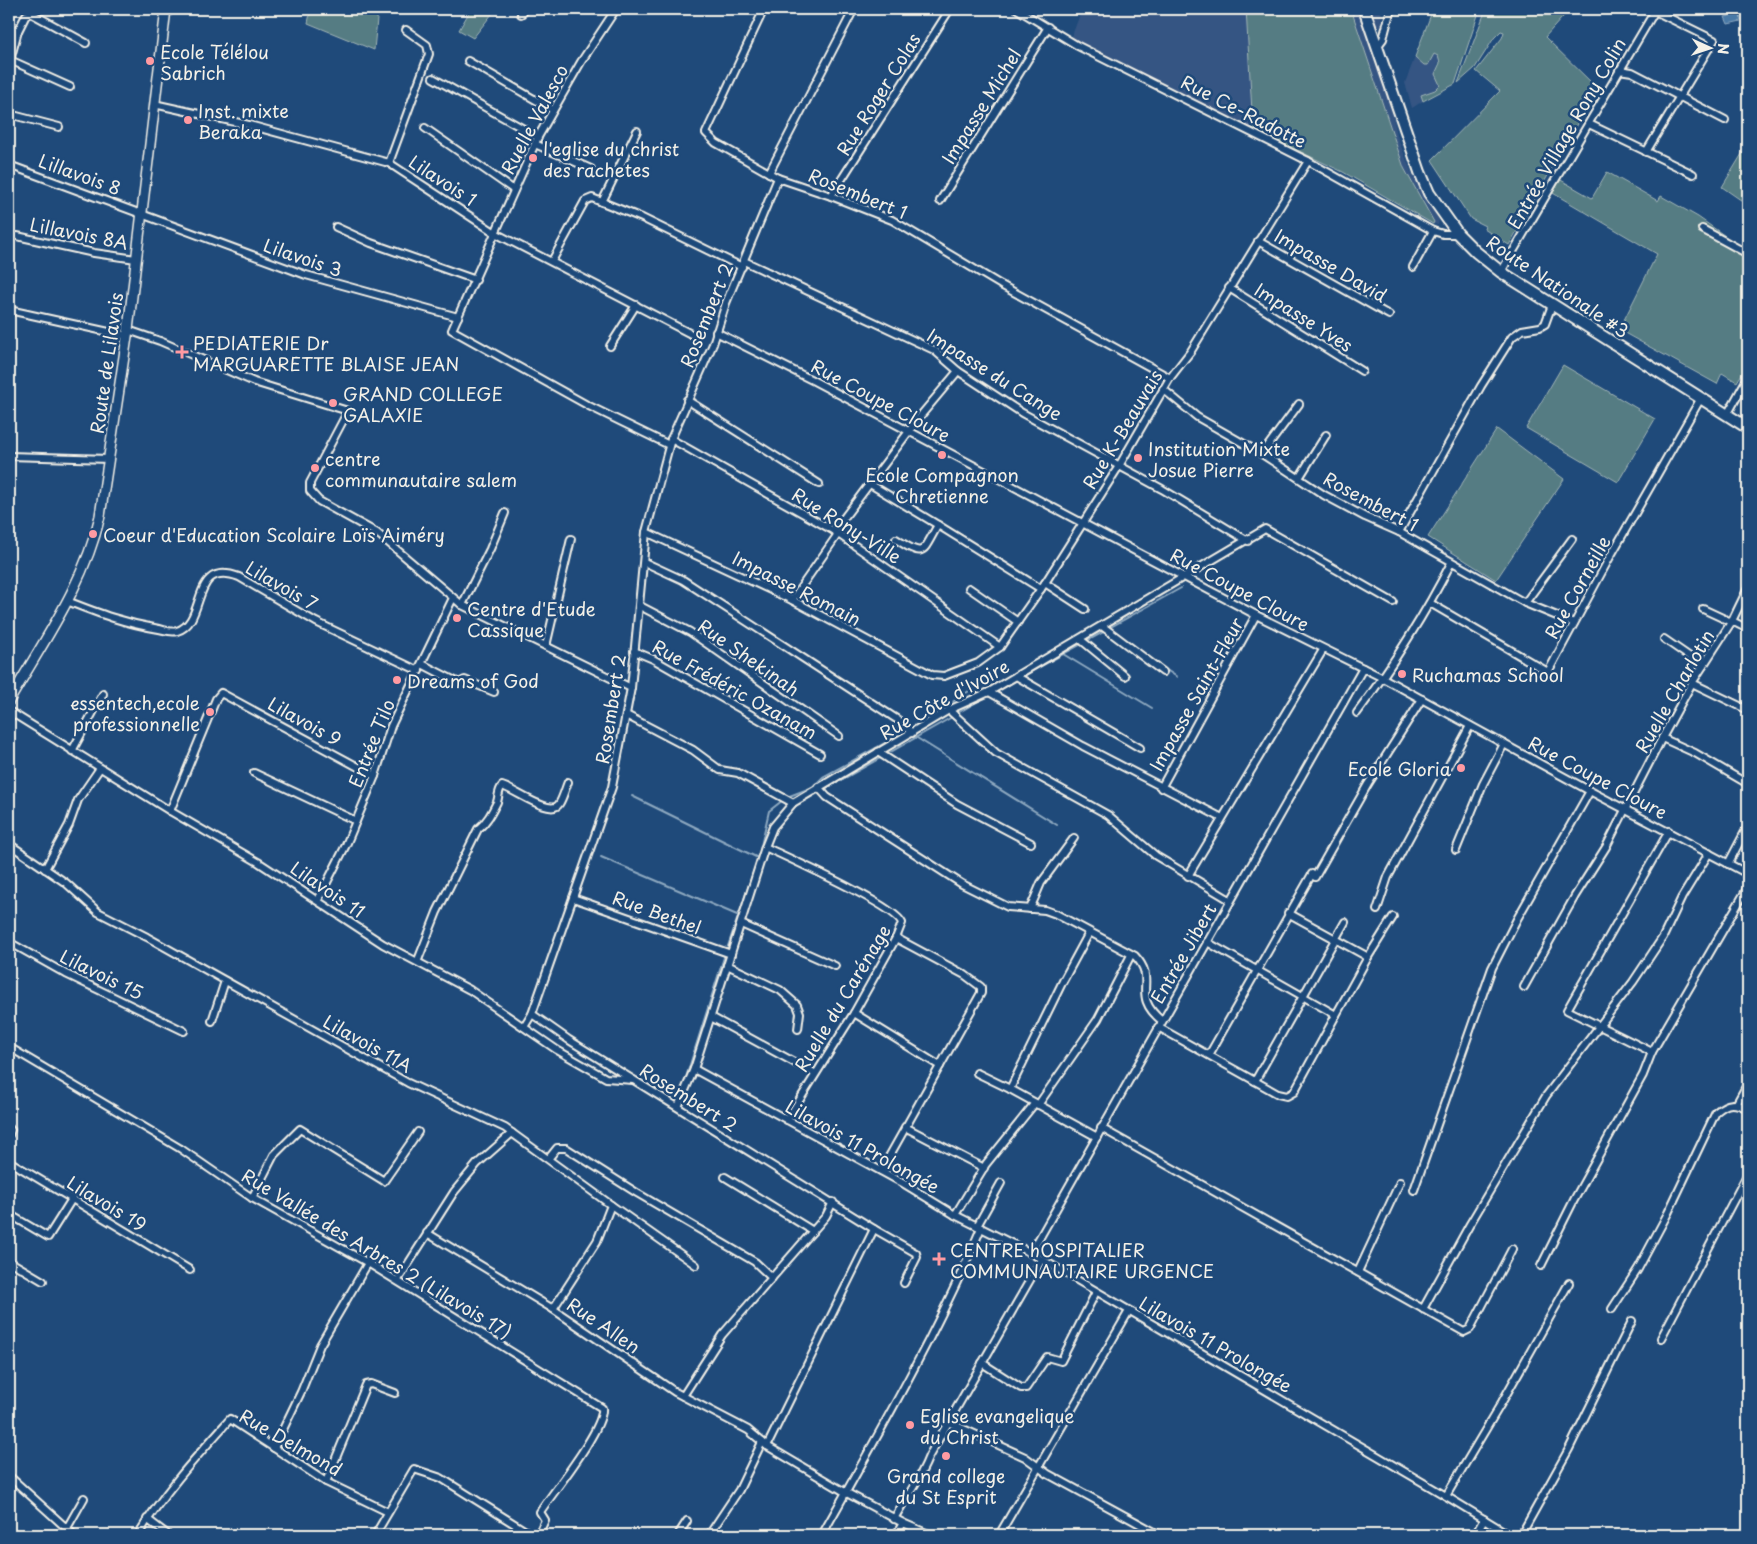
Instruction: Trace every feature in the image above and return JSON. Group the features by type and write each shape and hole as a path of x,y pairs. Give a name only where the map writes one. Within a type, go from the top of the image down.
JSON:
{"main road":[{"name":"Route de Lilavois","path":"9,701 67,601 95,540 110,459 127,333 166,9"},
{"name":"Route Nationale #3","path":"1364,9 1420,172 1429,192 1458,234 1476,252 1501,272 1748,428"}],"street":[{"path":"521,14 526,9"},
{"name":"Ruelle Valesco","path":"452,330 497,234 538,137 616,9"},
{"name":"Rosembert 1","path":"764,9 706,133 716,143 778,178 892,220 1002,285 1170,378"},
{"path":"770,173 854,9"},
{"name":"Rue Roger Colas","path":"831,196 950,9"},
{"name":"Rue Ce-Radotte","path":"1017,9 1078,46 1305,166 1433,231 1443,234 1458,234"},
{"path":"1377,47 1383,39 1391,9"},
{"path":"1646,152 1714,40 1656,10"},
{"name":"Entrée Village Rony Colin","path":"1501,272 1656,10"},
{"path":"70,87 10,62 18,31 26,15 31,14 86,43"},
{"path":"9,27 18,31"},
{"name":"Impasse Michel","path":"940,201 1048,27"},
{"path":"389,163 429,54 427,45 406,30"},
{"path":"468,61 553,110"},
{"path":"1619,70 1632,72 1679,98 1725,120"},
{"path":"433,78 538,137"},
{"name":"Lilavois 1","path":"154,104 258,128 389,163 497,234 693,335"},
{"path":"9,114 59,127"},
{"path":"1589,124 1692,174"},
{"path":"424,128 514,190"},
{"path":"552,261 585,201 592,198 602,202 637,131"},
{"path":"535,144 592,169"},
{"name":"Lillavois 8","path":"9,165 141,212"},
{"name":"Rue K-Beauvais","path":"932,675 944,676 978,663 1000,648 1045,583 1118,466 1163,389 1190,351 1305,166"},
{"name":"Rosembert 2","path":"778,178 670,442 646,532 631,688 612,787 532,1014 568,1040 916,1253 917,1257 904,1283"},
{"name":"Impasse du Cange","path":"602,202 934,350 958,371 1022,413 1162,489 1248,541"},
{"name":"Lilavois 3","path":"141,212 306,275 458,318"},
{"path":"336,227 371,243 476,280"},
{"path":"1702,229 1748,254"},
{"path":"1413,267 1433,231"},
{"name":"Lillavois 8A","path":"17,236 94,253 136,259"},
{"name":"Impasse David","path":"1258,241 1389,315"},
{"name":"Impasse Yves","path":"1229,288 1362,371"},
{"path":"610,346 636,305"},
{"path":"1399,532 1481,386 1512,337 1522,330 1540,328 1545,324 1552,305"},
{"path":"9,310 160,341 254,382 348,411 310,484 310,491 319,501 378,533 462,605 631,688"},
{"name":"Rue Rony-Ville","path":"452,330 589,406 670,442 836,533 1000,648"},
{"name":"Rue Coupe Cloure","path":"716,332 1187,577 1323,650 1383,678 1590,791 1626,808 1748,874"},
{"path":"792,600 870,484 958,371"},
{"path":"1727,415 1748,376"},
{"name":"Rosembert 1","path":"1163,389 1198,417 1365,518 1399,532 1525,603 1574,623"},
{"name":"Rue Corneille","path":"1430,604 1548,672 1701,398"},
{"path":"687,400 819,484"},
{"path":"1262,454 1299,404"},
{"path":"1299,478 1326,434"},
{"path":"9,456 110,459"},
{"path":"870,484 1041,589"},
{"path":"462,605 490,549 505,513"},
{"path":"896,539 914,551 920,551 926,548 938,525"},
{"name":"Rue Côte d'Ivoire","path":"678,1107 694,1070 765,847 773,827 791,802 949,710 989,692 1265,530 1393,602"},
{"name":"Impasse Romain","path":"646,532 792,600 932,675"},
{"path":"546,646 571,539"},
{"path":"1525,603 1572,539"},
{"path":"644,562 683,580 898,720 912,733"},
{"path":"1357,713 1383,678 1430,604 1451,563"},
{"name":"Lilavois 7","path":"67,601 125,623 176,632 184,628 194,612 208,580 218,573 228,573 240,577 316,622 419,671"},
{"path":"1045,583 1085,609"},
{"path":"969,588 1018,622"},
{"name":"Ruelle Charlotin","path":"1524,987 1575,896 1606,847 1662,738 1692,684 1731,622 1748,588"},
{"name":"Entrée Tilo","path":"318,900 356,821 375,776 391,726 453,598"},
{"name":"Rue Shekinah","path":"640,606 690,632 839,736"},
{"path":"1702,609 1748,629"},
{"name":"Impasse Saint-Fleur","path":"1161,788 1256,615"},
{"path":"1102,626 1163,672"},
{"path":"1080,639 1125,676"},
{"path":"1664,639 1703,666"},
{"path":"1188,876 1323,650"},
{"name":"Rue Frédéric Ozanam","path":"634,651 653,659 820,754"},
{"path":"422,664 459,683 465,680 494,692"},
{"name":"Entrée Jibert","path":"1031,1253 1363,668"},
{"path":"1016,676 1140,748"},
{"path":"1692,684 1748,710"},
{"path":"989,692 1161,788 1222,818"},
{"name":"Lilavois 9","path":"170,811 216,699 221,693 375,776"},
{"path":"72,751 103,694"},
{"path":"1209,1055 1288,913 1314,876 1368,784 1422,699"},
{"path":"949,710 996,753 1108,815 1156,856 1230,900"},
{"name":"Lilavois 11","path":"9,711 318,900 383,944 418,960 470,990 557,1050 606,1078 634,1080"},
{"path":"626,714 693,750 720,770 738,773 776,792 791,802"},
{"path":"1377,910 1388,877 1470,726"},
{"path":"1662,738 1695,753 1748,784"},
{"path":"1456,850 1479,793 1504,744"},
{"path":"878,752 957,804 1031,843"},
{"path":"45,869 69,825 78,800 100,768"},
{"path":"254,772 356,821"},
{"path":"418,960 419,951 444,896 478,829 485,823 498,799 499,790 502,786 546,808 554,808 559,806 568,782"},
{"path":"818,787 827,796 962,884 1008,907 1056,914 1131,955 1142,964 1145,974 1144,1001 1160,1024 1209,1055 1278,1094 1290,1096 1304,1076 1368,956 1393,918"},
{"path":"1414,1190 1492,968 1516,919 1590,791"},
{"path":"1728,864 1748,826"},
{"path":"1652,1052 1601,1025 1567,1010 1669,832"},
{"path":"1030,909 1041,883 1074,838"},
{"name":"Lilavois 11A","path":"9,844 66,883 98,912 147,936 408,1083 512,1133 696,1265"},
{"name":"Ruelle du Carénage","path":"765,847 879,904 898,915 902,923 896,938 854,1013 814,1074 787,1120"},
{"path":"1423,1309 1470,1224 1546,1096 1601,1025 1654,950 1682,896 1709,853"},
{"path":"1541,1266 1574,1200 1643,1075 1652,1052 1748,887"},
{"name":"Rue Bethel","path":"573,898 731,954"},
{"path":"1288,913 1368,956"},
{"path":"1255,1081 1345,922"},
{"path":"741,924 835,966"},
{"path":"1010,1089 1089,932"},
{"path":"881,1171 980,993 981,987 965,975 896,938"},
{"name":"Lilavois 15","path":"9,942 66,974 184,1031"},
{"path":"1207,942 1336,1015"},
{"path":"955,1215 984,1168 1036,1104 1098,1019 1131,955"},
{"path":"727,965 780,990 797,1005 800,1013 798,1029"},
{"path":"212,1021 224,981"},
{"path":"854,1013 940,1066"},
{"path":"524,1027 532,1014"},
{"path":"711,1016 814,1074"},
{"name":"Rue Vallée des Arbres 2 (Lilavois 17)","path":"9,1047 181,1149 252,1198 398,1280 602,1408 603,1413 590,1441 540,1512 545,1520 538,1535"},
{"name":"Lilavois 11 Prolongée","path":"694,1070 881,1171 955,1215 1042,1259 1510,1535"},
{"path":"977,1074 1010,1089 1097,1137"},
{"path":"1737,1103 1748,1083"},
{"path":"1612,1309 1638,1270 1668,1213 1716,1112 1726,1104 1737,1103 1748,1109"},
{"path":"905,1127 984,1168"},
{"path":"9,1128 11,1130 9,1135"},
{"path":"1101,1128 1461,1331 1468,1331 1512,1249"},
{"path":"252,1198 274,1155 300,1129 384,1181 418,1132"},
{"path":"398,1280 460,1185 477,1164 512,1133"},
{"path":"549,1158 557,1148 566,1148 637,1193 755,1262 772,1278"},
{"name":"Lilavois 19","path":"9,1161 190,1270"},
{"path":"1661,1338 1748,1174"},
{"path":"724,1177 813,1230"},
{"path":"1358,1272 1400,1182"},
{"path":"822,1535 889,1418 960,1278 979,1227 1000,1183"},
{"path":"9,1214 48,1236 72,1199"},
{"path":"682,1396 722,1335 826,1216 832,1202"},
{"path":"553,1309 597,1241 611,1205"},
{"path":"709,1535 739,1490 764,1444 874,1229"},
{"name":"Rue Allen","path":"427,1233 553,1309 682,1396 748,1430 764,1444 845,1492 894,1519 932,1535"},
{"path":"894,1519 908,1494 917,1484 928,1456 1042,1259"},
{"path":"9,1261 43,1281"},
{"path":"274,1448 304,1386 320,1345 368,1263"},
{"path":"1446,1496 1569,1283"},
{"path":"982,1363 1021,1388 1026,1388 1047,1356 1061,1361 1096,1292"},
{"path":"999,1535 1129,1311"},
{"path":"1521,1535 1569,1449 1632,1321"},
{"path":"326,1482 366,1385 371,1384 395,1393"},
{"name":"Rue Delmond","path":"138,1535 147,1518 189,1464 230,1419 326,1482 388,1512"},
{"path":"948,1422 1024,1457 1038,1465 1048,1474 1160,1535"},
{"path":"375,1535 414,1469 441,1478 532,1535"},
{"path":"9,1476 74,1535"},
{"path":"67,1528 84,1498"},
{"path":"147,1518 168,1535"},
{"path":"1475,1535 1484,1519"},
{"path":"678,1535 687,1521"},
{"path":"896,1535 903,1523"}],"shaded area":[{"path":"1082,9 1246,9 1253,129 1071,38"},
{"path":"1351,9 1359,9 1392,111 1398,139 1412,173 1439,220 1438,225 1433,224 1434,222 1404,168"},
{"path":"1371,9 1381,9 1382,27 1377,27"},
{"path":"1730,9 1736,9 1736,14 1740,14 1741,21 1728,24 1725,17 1729,16"},
{"path":"1434,54 1440,58 1436,72 1440,85 1435,90 1421,95 1423,101 1412,108 1405,83 1415,57 1420,60"}],"green space":[{"path":"311,9 378,9 374,50 308,23"},
{"path":"471,9 496,9 473,38 459,30"},
{"path":"1246,9 1351,9 1404,168 1434,222 1433,224 1343,172 1253,129"},
{"path":"1433,9 1480,9 1455,84 1423,101 1421,95 1435,90 1440,85 1435,74 1440,63 1438,56 1434,54 1428,65 1424,65 1415,57"},
{"path":"1486,9 1570,9 1545,37 1597,88 1509,245 1484,229 1485,226 1471,219 1432,160 1500,91 1476,71 1502,38 1504,32 1501,31 1494,38 1475,68 1458,83"},
{"path":"1748,144 1748,205 1722,187"},
{"path":"1607,172 1658,201 1661,196 1698,217 1748,252 1748,364 1737,382 1722,373 1717,384 1619,330 1657,254 1551,192 1559,179 1592,198"},
{"path":"1563,365 1655,419 1618,482 1526,428"},
{"path":"1497,429 1564,479 1496,580 1428,537"}],"waterway":[{"path":"1109,628 1181,588"},
{"path":"1021,677 1105,631"},
{"path":"1063,654 1152,708"},
{"path":"1150,659 1177,677"},
{"path":"1000,689 1017,679"},
{"path":"924,721 972,689"},
{"path":"956,714 989,695"},
{"path":"824,790 952,717"},
{"path":"787,797 813,787 823,777 907,731"},
{"path":"917,738 1057,825"},
{"path":"799,804 820,792"},
{"path":"632,796 758,858"},
{"path":"759,855 769,811 783,800"},
{"path":"1678,841 1748,878"},
{"path":"601,857 737,915"},
{"path":"727,949 756,864"},
{"path":"682,1090 725,954"},
{"path":"1741,1409 1748,1408"}],"place":[{"name":"Ecole Télélou Sabrich","path":"150,61"},
{"name":"Inst. mixte Beraka","path":"188,120"},
{"name":"l'eglise du christ des rachetes","path":"533,158"},
{"name":"PEDIATERIE Dr MARGUARETTE BLAISE JEAN","path":"182,352"},
{"name":"GRAND COLLEGE GALAXIE","path":"333,403"},
{"name":"Ecole Compagnon Chretienne","path":"942,455"},
{"name":"Institution Mixte Josue Pierre","path":"1138,458"},
{"name":"centre communautaire salem","path":"315,468"},
{"name":"Coeur d'Education Scolaire Loïs Aiméry","path":"93,534"},
{"name":"Centre d'Etude Cassique","path":"457,618"},
{"name":"Ruchamas School","path":"1402,674"},
{"name":"Dreams of God","path":"397,680"},
{"name":"essentech,ecole professionnelle","path":"210,712"},
{"name":"Ecole Gloria","path":"1461,768"},
{"name":"CENTRE hOSPITALIER COMMUNAUTAIRE URGENCE","path":"939,1259"},
{"name":"Eglise evangelique du Christ","path":"910,1425"},
{"name":"Grand college du St Esprit","path":"946,1456"}]}
